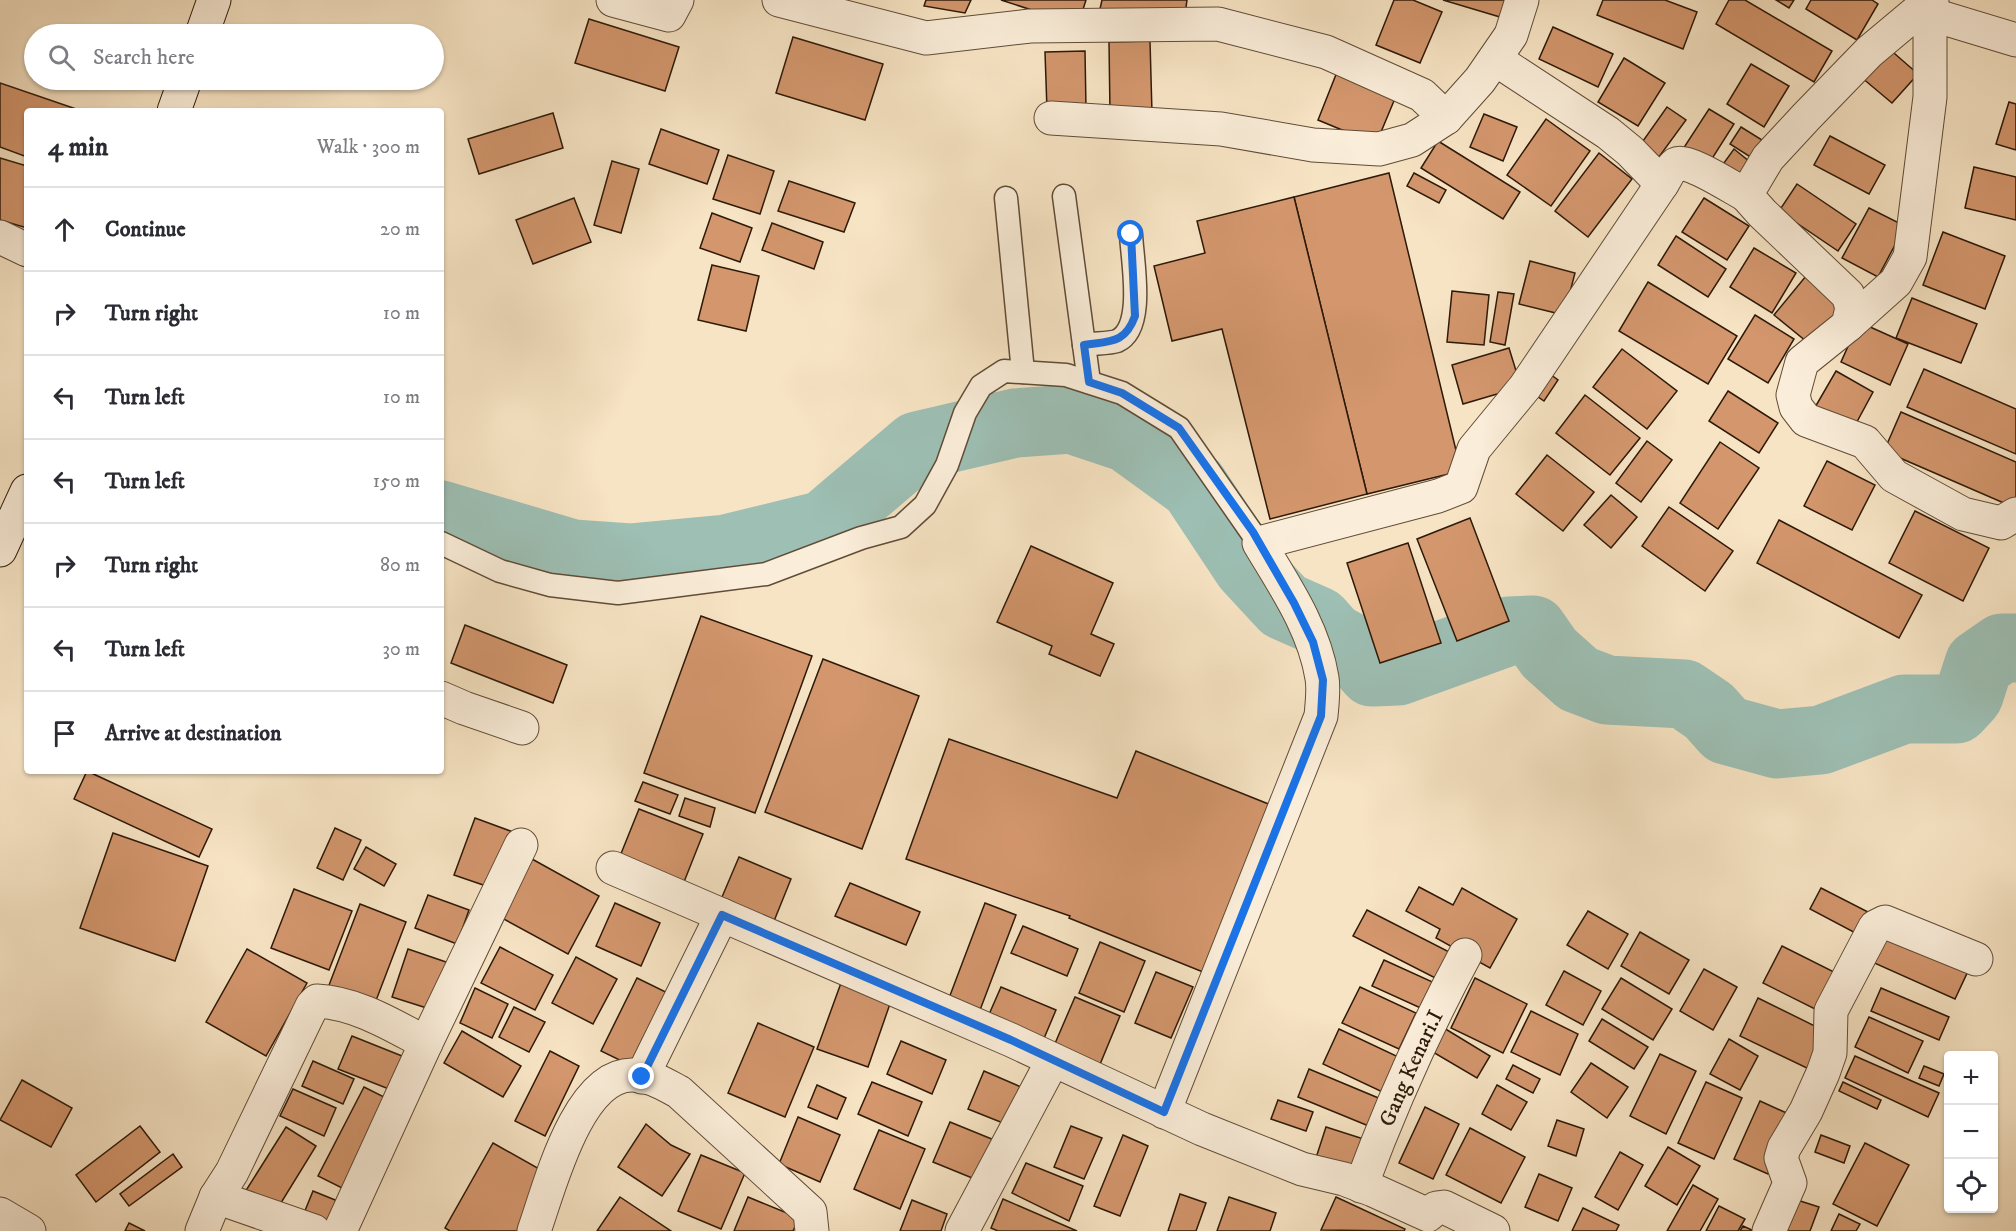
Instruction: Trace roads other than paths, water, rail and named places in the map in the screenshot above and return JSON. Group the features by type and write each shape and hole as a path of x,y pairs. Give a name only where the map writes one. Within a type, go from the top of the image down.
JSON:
{"street":[{"path":"206,24 214,0"},
{"path":"613,0 669,15 677,0"},
{"path":"779,0 926,38 1030,26 1218,24 1326,52 1422,95 1446,118"},
{"path":"1051,118 1221,129 1313,145 1379,149 1412,140 1446,118 1480,80 1511,35 1522,0"},
{"path":"1931,5 2016,40"},
{"path":"1746,195 1768,158 1869,52 1931,5"},
{"path":"1931,5 1930,97 1910,257 1896,282 1802,362 1793,395 1796,407 1806,420 1865,442 1894,476 1963,514 2001,523 2016,513"},
{"path":"1494,59 1608,133 1662,184"},
{"path":"175,108 181,90"},
{"path":"1164,1112 1321,716 1323,680 1313,642 1294,603 1259,543 1438,496 1461,487 1474,448 1525,387 1674,165 1682,162 1746,195 1848,295 1852,308 1848,325"},
{"path":"0,237 24,249"},
{"path":"0,550 24,498"},
{"path":"444,699 522,728"},
{"path":"340,1231 426,1043 521,845"},
{"path":"613,868 1011,1040 1202,1130 1302,1169 1344,1179 1361,1186 1424,1223 1436,1208 1444,1207 1493,1231"},
{"path":"642,1077 722,915"},
{"path":"1769,1231 1790,1183 1781,1158 1784,1148 1806,1111 1830,1053 1831,1011 1875,927 1885,922 1976,959"},
{"name":"Gang Kenari.I","path":"1361,1186 1411,1061 1466,955"},
{"path":"202,1231 216,1197 232,1172 312,1006 317,1001 339,1003 376,1017 426,1043"},
{"path":"962,1231 1053,1060"},
{"path":"534,1231 570,1128 594,1094 613,1079 631,1075 656,1080 679,1092 810,1212 812,1231"},
{"path":"216,1197 314,1231"},
{"path":"0,1214 29,1231"}],"lane":[{"path":"1065,196 1089,382"},
{"path":"1006,198 1023,372"},
{"path":"1084,345 1117,340 1130,329 1135,316 1131,234"},
{"path":"444,544 500,571 550,585 618,593 766,574 861,538 901,527 925,505 947,465 965,413 981,386 1004,371 1066,375 1089,382 1122,393 1179,428 1259,543"}],"waterway":[{"path":"444,516 573,554 630,558 726,549 824,525 917,446 1015,423 1071,419 1128,438 1194,486 1247,566 1284,606 1318,621 1332,637 1350,647 1372,672 1398,671 1509,631 1533,630 1549,653 1578,679 1607,690 1684,694 1709,711 1726,730 1777,744 1821,740 1904,709 1956,709 1969,695 1979,664 2002,648 2016,648"}]}
